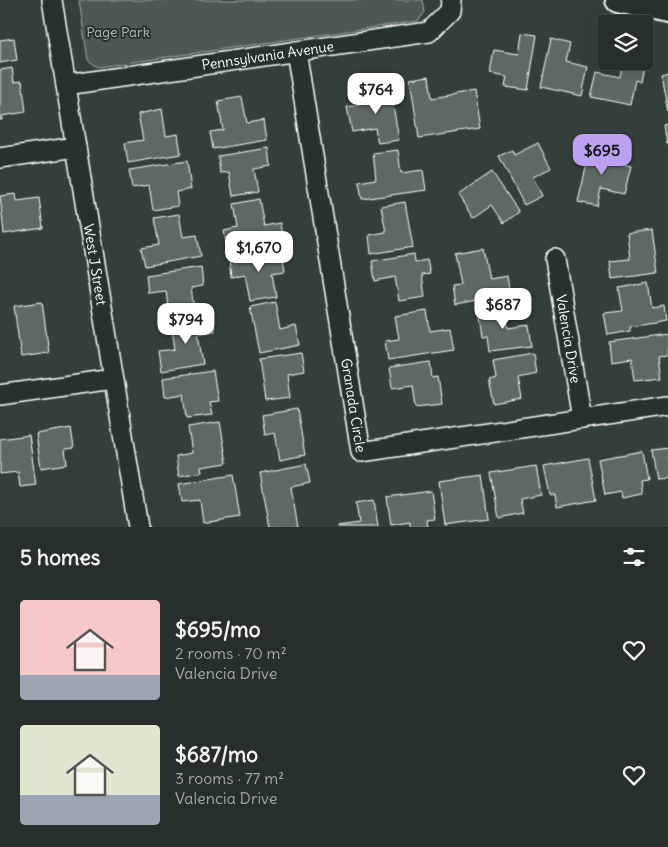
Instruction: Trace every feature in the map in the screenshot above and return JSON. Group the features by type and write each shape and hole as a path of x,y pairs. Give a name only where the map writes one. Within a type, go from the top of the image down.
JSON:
{"street":[{"name":"West J Street","path":"52,0 138,527"},
{"name":"Pennsylvania Avenue","path":"66,85 429,32 450,11 451,0"},
{"path":"618,0 668,11"},
{"name":"Granada Circle","path":"296,51 361,452 668,406"},
{"path":"0,158 76,147"},
{"name":"Valencia Drive","path":"555,259 582,419"},
{"path":"0,395 113,378"}],"green space":[{"name":"Page Park","path":"79,0 423,0 425,12 418,21 98,67 88,60"}],"building":[{"path":"522,33 537,35 528,90 505,87 507,77 490,74 494,50 519,54"},
{"path":"14,38 17,60 0,63 0,40"},
{"path":"551,39 570,44 566,62 588,67 582,96 541,87"},
{"path":"12,68 14,82 22,81 26,112 2,116 2,120 0,120 0,70"},
{"path":"621,70 642,70 640,82 635,80 630,105 591,97 597,72 620,77"},
{"path":"668,72 668,112 661,74"},
{"path":"429,76 432,98 474,91 480,129 419,138 410,79"},
{"path":"389,82 399,140 378,143 375,128 352,132 347,107 372,103 369,86"},
{"path":"242,97 247,123 264,120 267,140 213,149 210,132 223,130 218,101"},
{"path":"162,109 166,136 178,134 181,154 128,163 125,143 143,140 138,114"},
{"path":"668,125 668,144 667,144 664,126"},
{"path":"538,143 551,168 533,177 542,196 524,205 499,156 512,150 514,155"},
{"path":"591,146 611,151 609,160 631,166 624,194 601,189 597,206 578,202"},
{"path":"269,148 271,166 254,169 258,192 233,196 229,172 220,173 218,156"},
{"path":"398,150 401,173 423,170 426,190 362,199 359,182 376,179 373,153"},
{"path":"187,161 191,189 176,192 178,206 153,210 149,185 132,188 129,170"},
{"path":"492,172 519,212 504,223 492,205 473,218 458,195"},
{"path":"16,194 17,201 39,198 43,228 4,234 0,196"},
{"path":"259,199 264,226 280,223 283,243 263,247 262,242 227,248 224,231 238,228 234,204"},
{"path":"405,202 413,247 371,254 369,235 386,232 381,206"},
{"path":"179,214 183,237 197,235 201,256 145,266 141,248 159,245 154,218"},
{"path":"652,230 658,273 612,279 610,261 630,259 627,233"},
{"path":"483,248 489,279 507,276 510,295 455,305 452,286 461,285 455,253"},
{"path":"282,251 285,271 272,273 276,297 250,301 245,274 231,277 229,259"},
{"path":"414,254 415,262 427,260 430,274 422,275 425,297 399,301 395,277 375,281 372,261"},
{"path":"201,267 203,286 191,288 194,310 169,314 166,291 148,293 146,275"},
{"path":"648,283 652,308 664,306 666,321 630,327 630,331 608,335 604,313 623,311 619,288"},
{"path":"42,302 49,353 21,357 14,306"},
{"path":"275,302 280,330 296,326 300,345 259,353 250,307"},
{"path":"505,305 508,328 529,325 532,346 490,351 488,336 483,336 479,309"},
{"path":"427,311 430,331 450,328 454,350 388,360 385,341 399,339 395,316"},
{"path":"212,317 215,331 198,334 203,364 161,371 158,351 175,349 171,324"},
{"path":"667,334 668,355 659,356 662,377 635,380 632,358 611,361 609,342"},
{"path":"301,353 304,371 287,374 290,398 265,401 259,359"},
{"path":"533,353 536,373 518,377 522,399 494,404 489,380 496,378 493,360"},
{"path":"431,362 433,378 438,377 442,404 416,407 413,385 392,388 389,368"},
{"path":"213,371 218,401 209,402 212,415 187,418 184,394 165,397 163,378"},
{"path":"297,409 305,455 280,460 275,433 265,435 262,415"},
{"path":"220,422 227,463 201,467 202,472 179,476 176,456 192,453 188,427"},
{"path":"71,428 74,448 65,449 67,464 41,468 36,434"},
{"path":"29,435 36,485 20,487 18,472 0,474 0,439"},
{"path":"668,448 668,478 656,479 651,450"},
{"path":"642,451 647,479 640,480 642,494 622,498 621,492 605,495 598,459"},
{"path":"588,458 596,500 557,507 555,495 550,495 544,466"},
{"path":"306,464 310,483 291,487 298,527 270,527 260,473"},
{"path":"536,466 541,495 520,499 523,513 499,518 491,473"},
{"path":"233,475 240,517 203,523 200,500 182,502 179,484"},
{"path":"483,475 489,519 445,525 439,481"},
{"path":"431,491 435,519 427,520 428,527 410,527 410,522 391,525 387,497"},
{"path":"374,500 378,527 337,527 359,523 356,503"}]}
